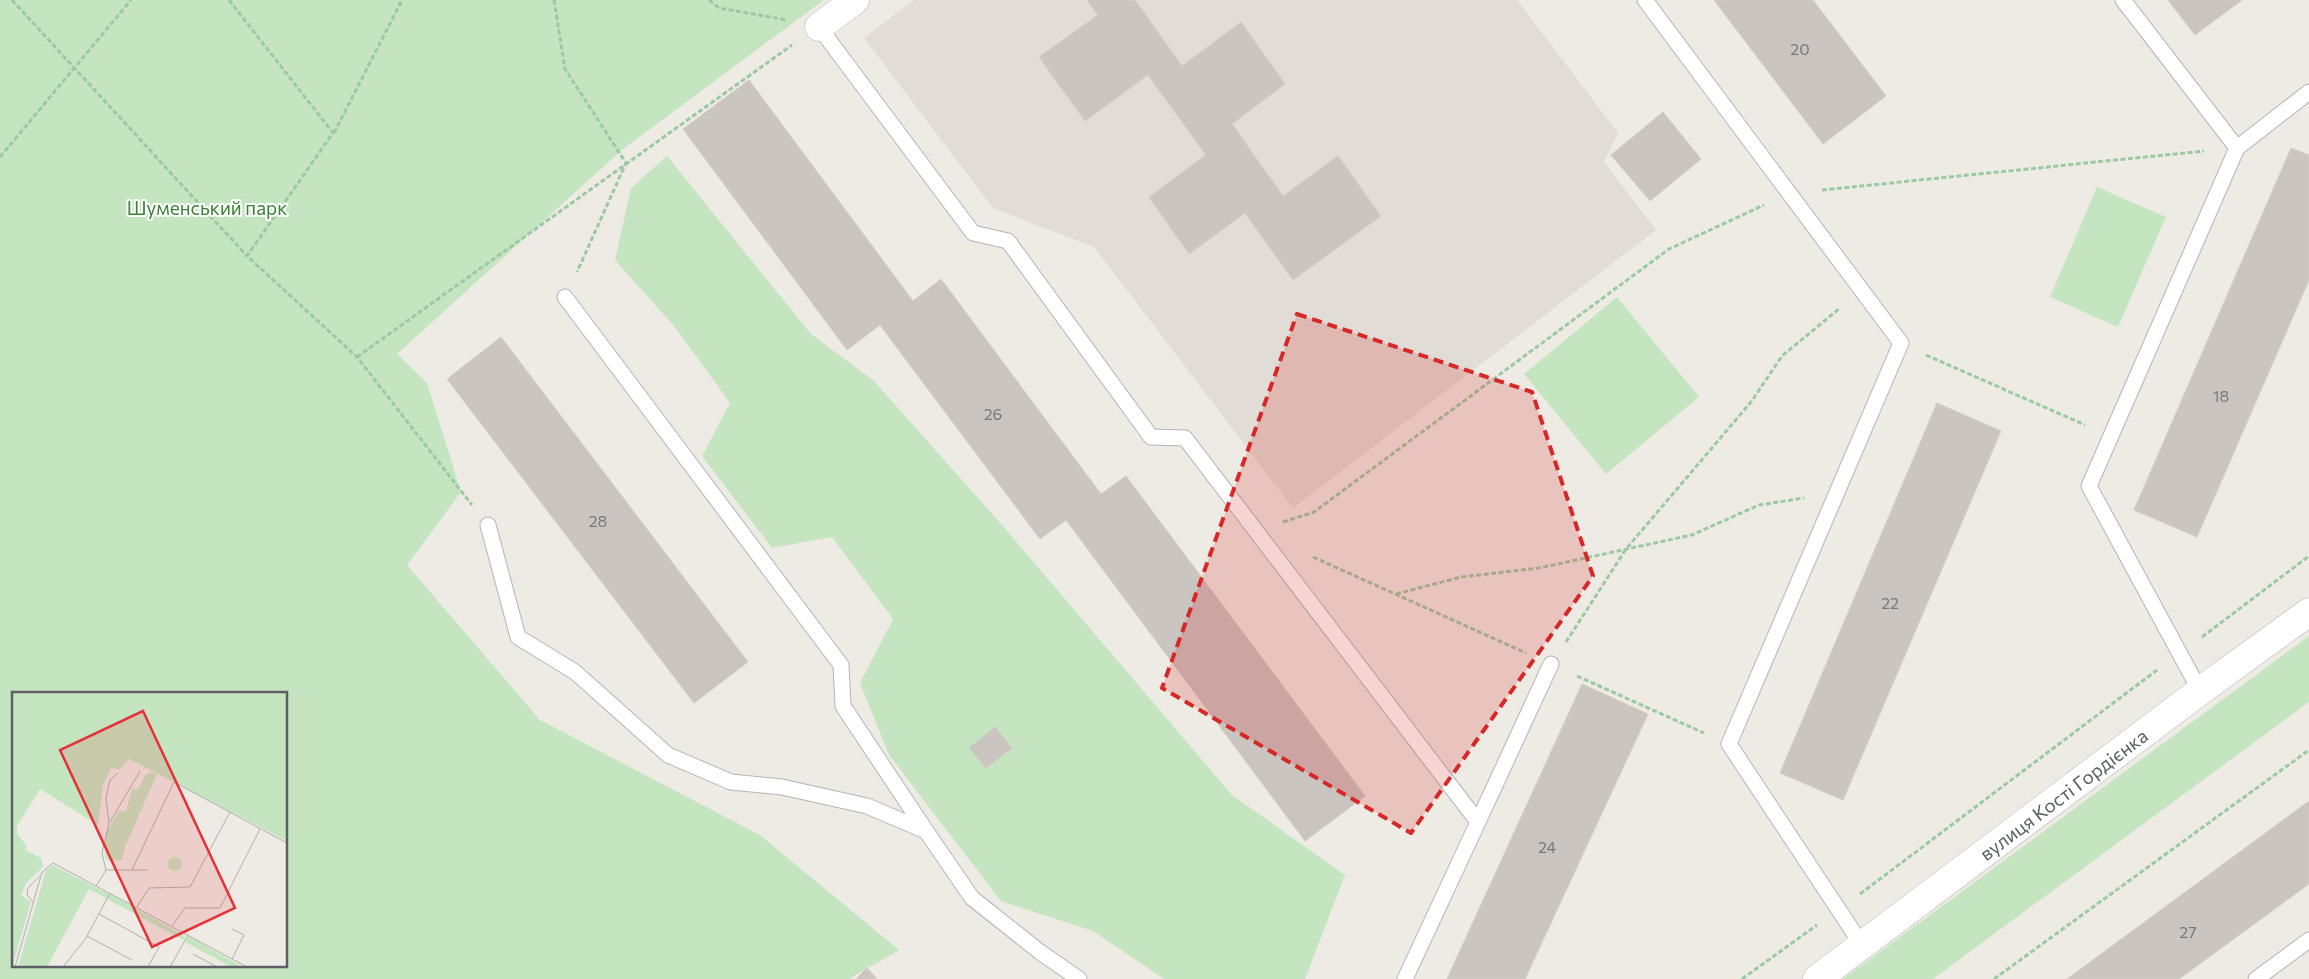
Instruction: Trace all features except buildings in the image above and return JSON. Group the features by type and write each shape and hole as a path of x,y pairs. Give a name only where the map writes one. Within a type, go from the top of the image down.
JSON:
{"street":[{"path":"819,27 855,0"},
{"name":"вулиця Кості Гордієнка","path":"1817,979 2200,691 2309,612"}],"lane":[{"path":"1645,0 1901,343 1729,744 1862,945"},
{"path":"2123,0 2237,148"},
{"path":"819,27 973,233 1008,240 1151,437 1185,438 1478,822"},
{"path":"2200,691 2088,486 2237,148 2309,92"},
{"path":"565,298 840,665 843,706 972,898 1040,952 1080,979"},
{"path":"488,525 518,637 575,672 668,754 731,782 782,786 867,806 926,831"},
{"path":"1405,979 1551,664"},
{"path":"2256,979 2309,940"}],"path":[{"path":"12,0 247,256 357,357 488,525"},
{"path":"0,157 132,0"},
{"path":"229,0 334,133"},
{"path":"247,256 334,133 402,0"},
{"path":"554,0 565,69 626,163"},
{"path":"709,0 719,8 819,27"},
{"path":"357,357 626,163 819,27"},
{"path":"1255,531 1314,512 1670,249 1789,193 2237,148"},
{"path":"565,298 626,163"},
{"path":"1551,664 1626,549 1751,402 1782,356 1861,290"},
{"path":"1901,343 2111,436"},
{"path":"1396,594 1461,577 1539,568 1692,534 1759,505 1837,493"},
{"path":"1308,555 1729,744"},
{"path":"1742,979 1838,910 2309,556"},
{"path":"1994,979 2309,750"}],"highlighted area":[{"path":"1297,314 1532,392 1593,576 1411,833 1162,688"}],"shaded area":[{"path":"914,0 1517,0 1618,133 1604,162 1656,230 1293,508 1094,247 993,208 864,38"}],"green space":[{"name":"Шуменський парк","path":"0,0 824,0 623,149 397,354 427,383 461,492 407,565 540,720 760,835 899,950 849,979 0,979"},
{"path":"667,156 811,334 874,381 1002,525 1232,795 1345,875 1305,979 1164,979 1093,931 1001,901 889,755 860,683 893,619 832,537 772,548 702,456 730,403 674,326 615,260 631,188"},
{"path":"2097,187 2166,217 2118,327 2050,297"},
{"path":"1617,297 1699,397 1606,474 1524,374"},
{"path":"2309,636 2309,702 1933,979 1843,979"}]}
